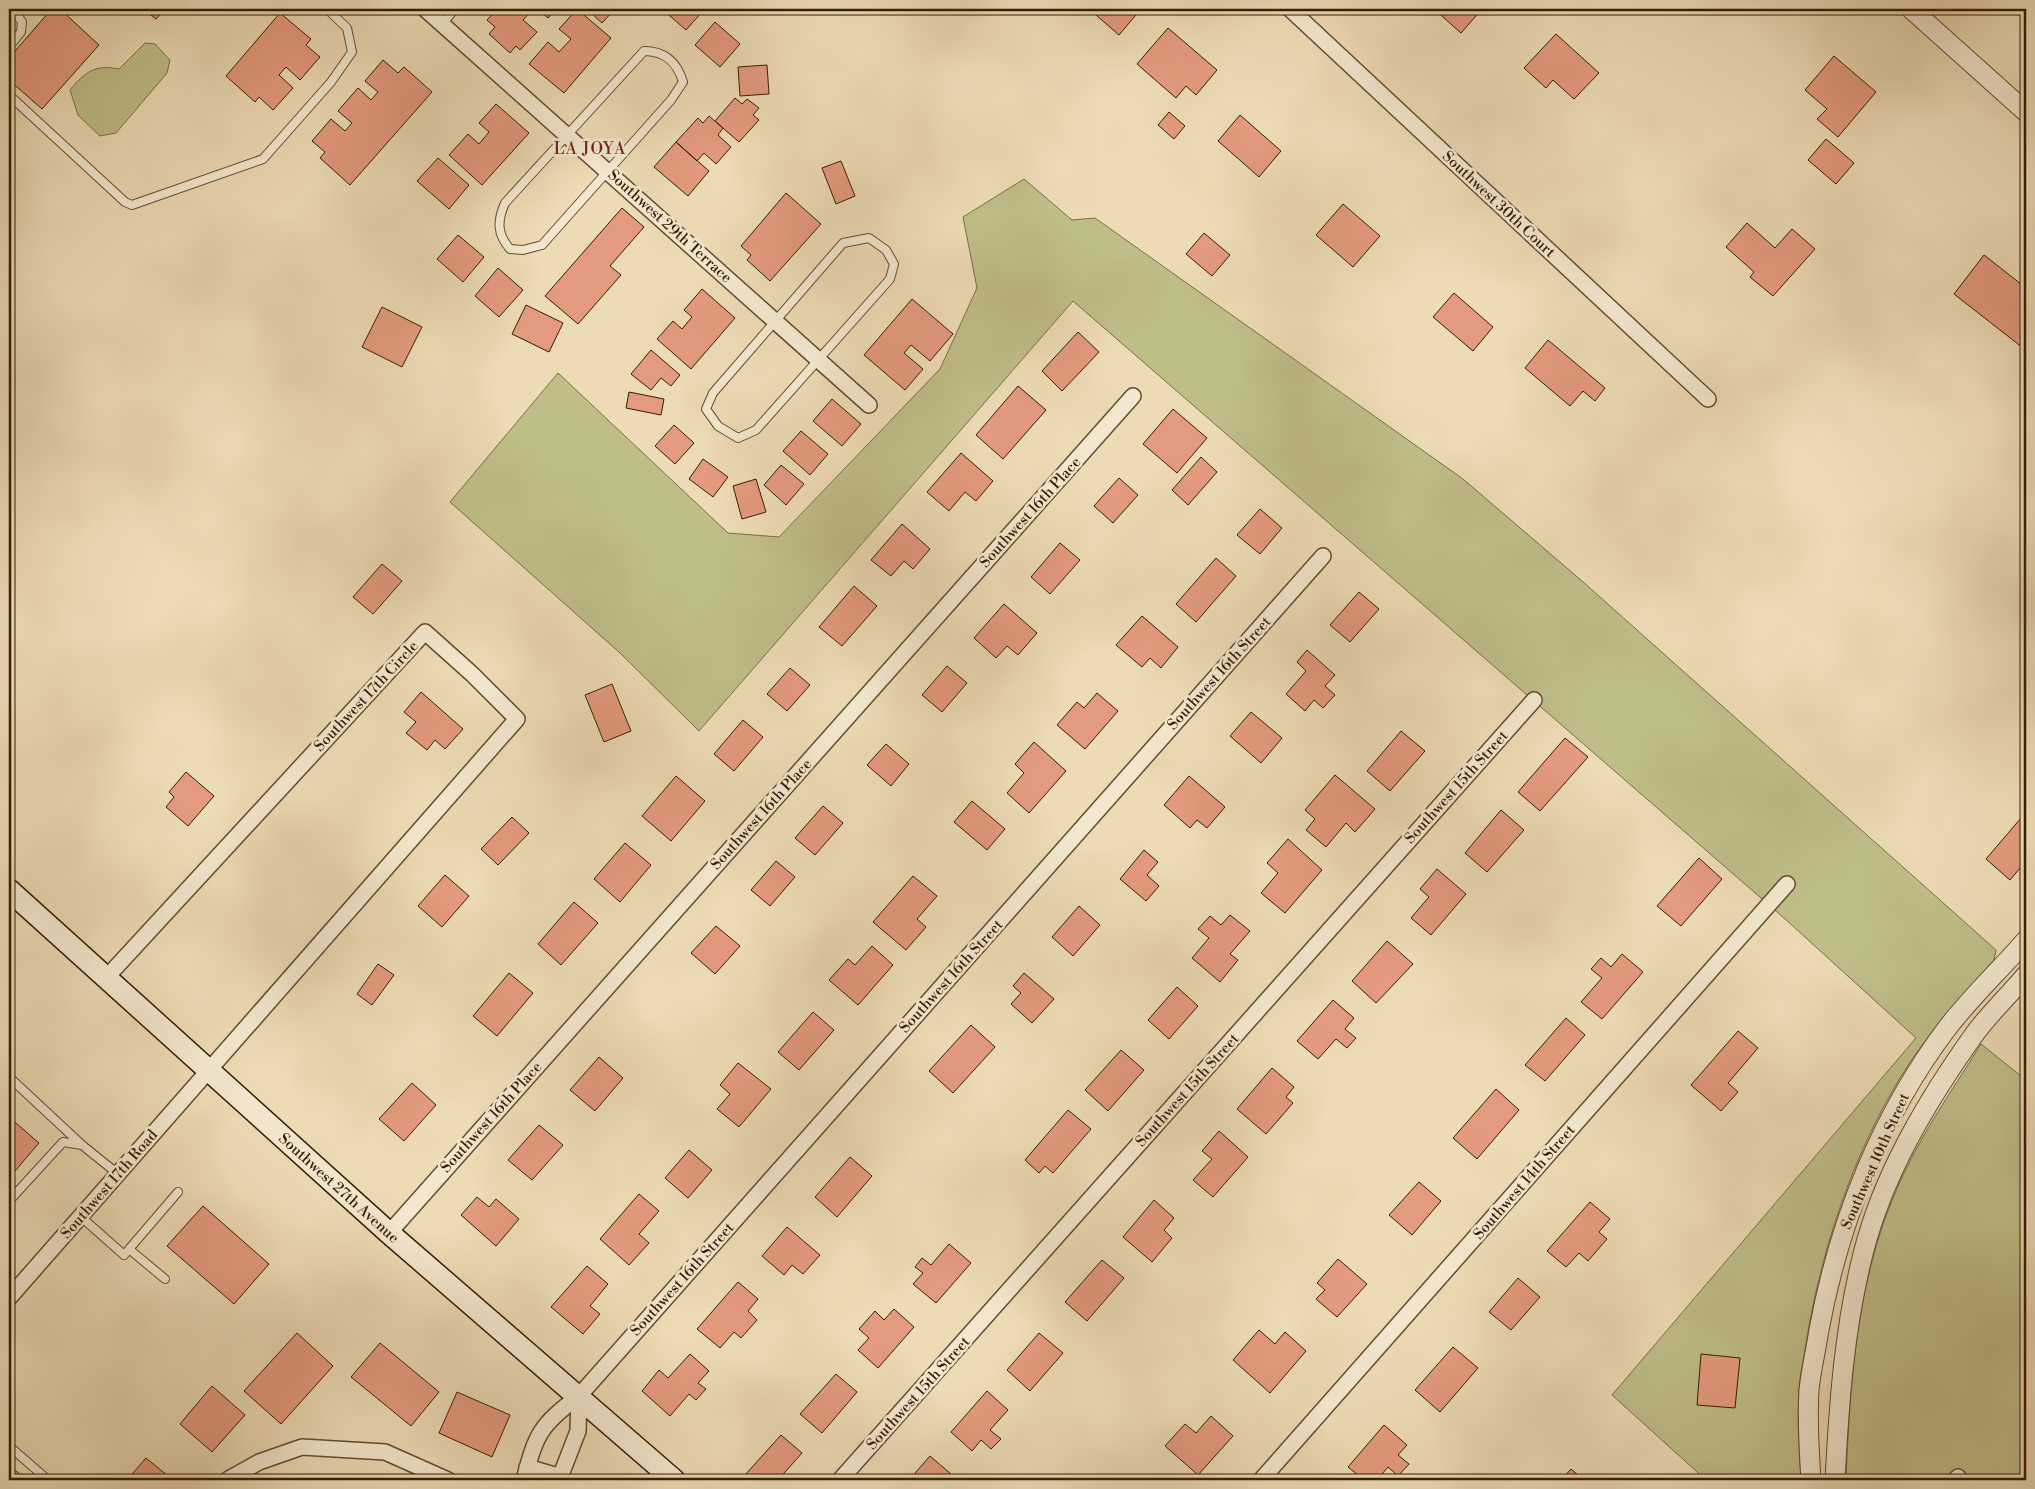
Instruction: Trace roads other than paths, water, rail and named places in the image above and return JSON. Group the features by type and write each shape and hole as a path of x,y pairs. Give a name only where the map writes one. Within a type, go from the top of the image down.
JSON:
{"main road":[{"name":"Southwest 27th Avenue","path":"9,890 388,1233 674,1480"}],"street":[{"name":"Southwest 29th Terrace","path":"425,9 869,404"},
{"name":"Southwest 30th Court","path":"1290,9 1708,399"},
{"path":"1910,9 2026,112"},
{"name":"Southwest 16th Place","path":"388,1233 1133,396"},
{"name":"Southwest 16th Street","path":"526,1473 534,1442 551,1417 579,1396 1323,556"},
{"name":"Southwest 17th Circle","path":"106,978 425,632 472,674 517,718 209,1071"},
{"name":"Southwest 15th Street","path":"840,1480 1534,700"},
{"name":"Southwest 14th Street","path":"1261,1480 1787,884"},
{"name":"Southwest 10th Street","path":"1811,1480 1808,1439 1809,1389 1820,1325 1841,1237 1884,1131 1909,1084 1949,1026 2026,940"},
{"name":"Southwest 10th Street","path":"1835,1480 1838,1405 1848,1331 1866,1245 1883,1194 1914,1130 1977,1030 2026,975"},
{"name":"Southwest 17th Road","path":"9,1298 209,1071"},
{"path":"1820,1325 1848,1331"},
{"path":"526,1473 560,1478 578,1431 579,1396"},
{"path":"226,1480 259,1462 302,1447 384,1452 448,1480"}],"lane":[{"path":"9,47 21,32 22,22 13,9"},
{"path":"9,95 125,202 132,205 263,159 331,82 352,52 348,28 327,9"},
{"path":"442,24 455,9"},
{"path":"644,51 658,51 679,68 683,82 671,100 608,172 542,245 523,250 510,249 502,240 498,226 505,204 644,51"},
{"path":"869,238 886,250 894,264 890,279 819,360 756,430 738,438 718,426 706,409 713,393 774,320 843,243 869,238"},
{"path":"9,1077 82,1144 118,1174"},
{"path":"9,1201 63,1142 82,1144"},
{"path":"80,1216 124,1254 178,1192"},
{"path":"129,1249 165,1279"},
{"path":"9,1446 48,1480"}],"district":[{"name":"LA JOYA","path":"590,148"}]}
